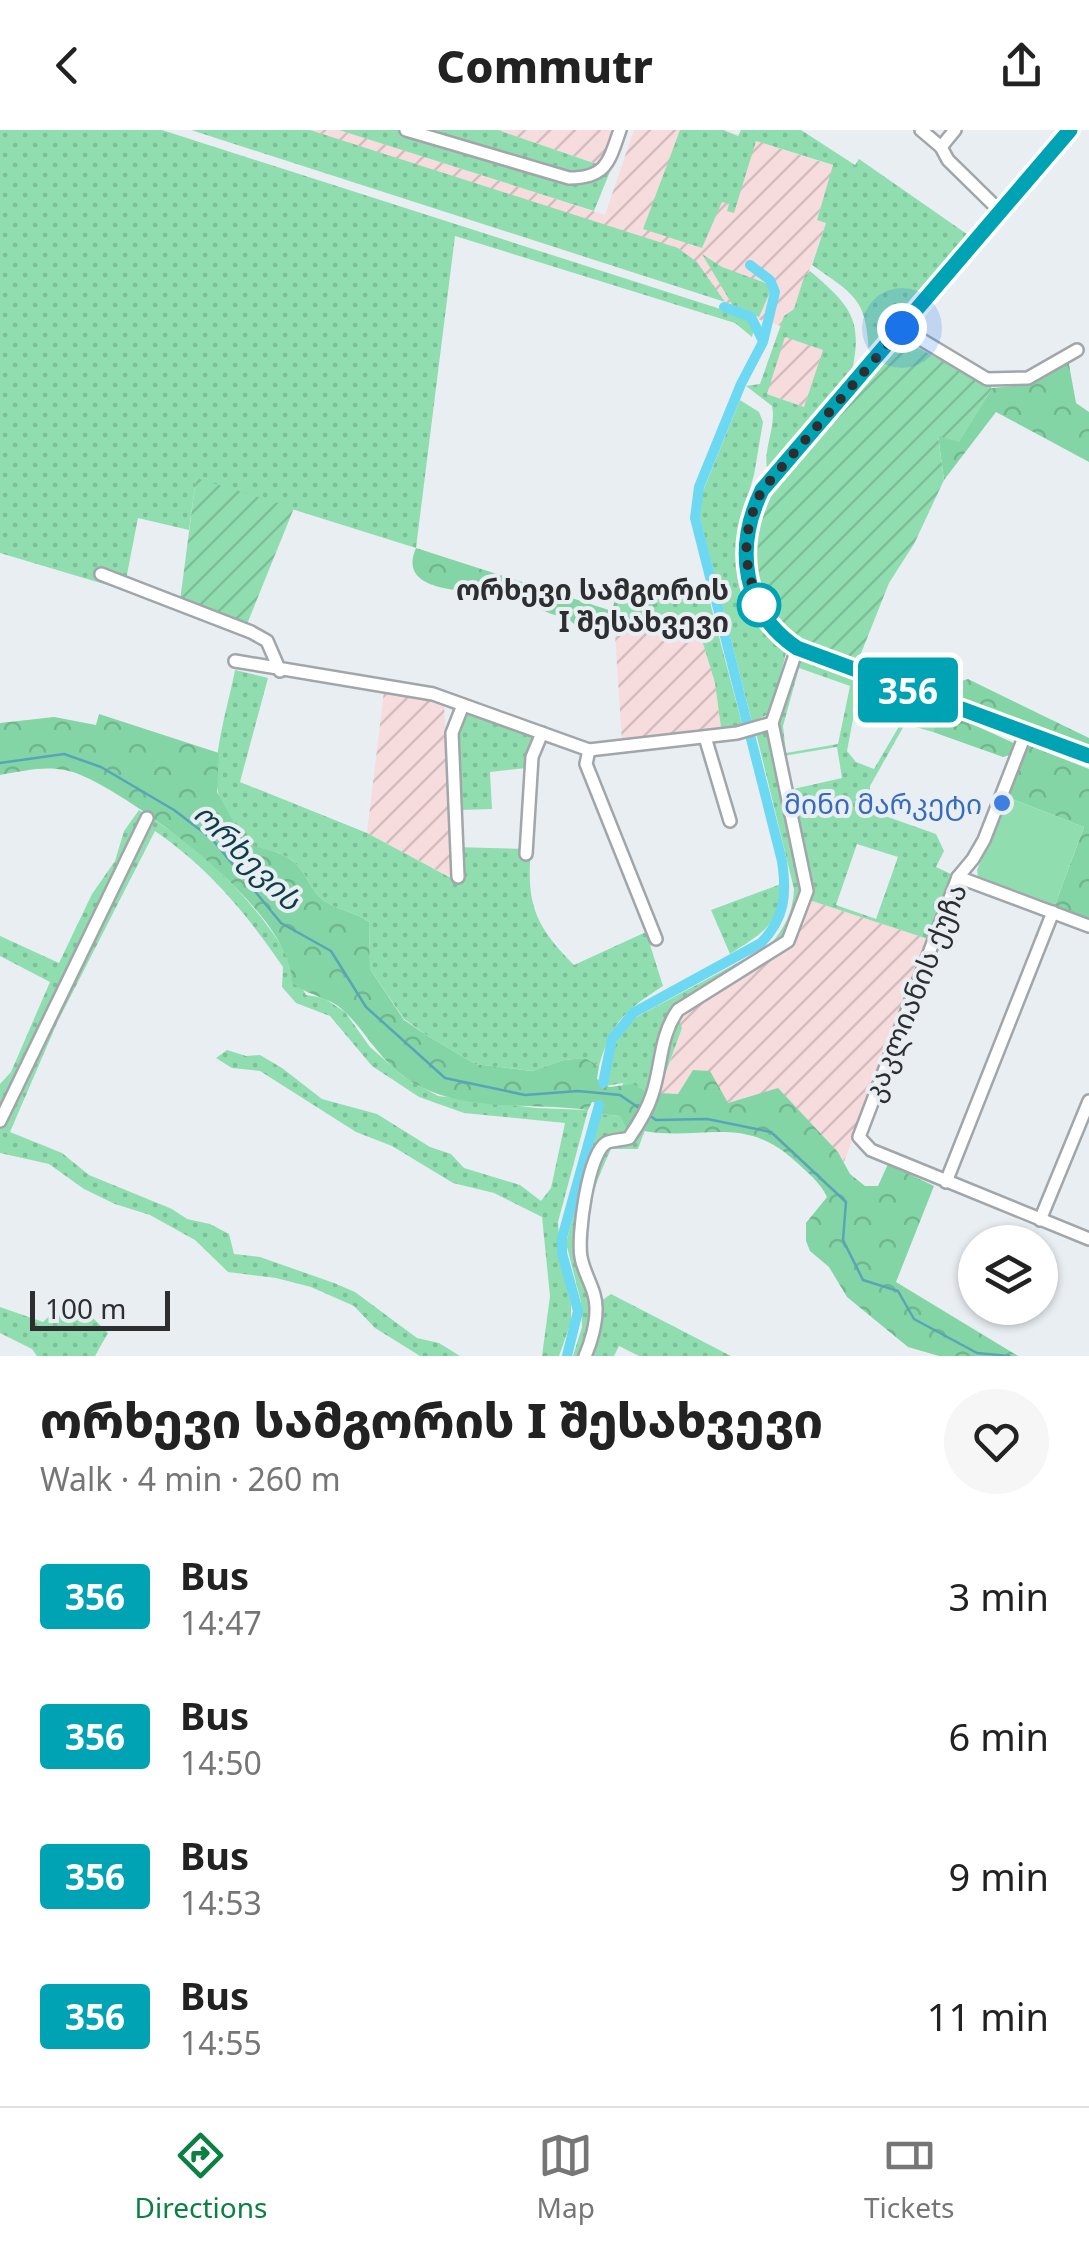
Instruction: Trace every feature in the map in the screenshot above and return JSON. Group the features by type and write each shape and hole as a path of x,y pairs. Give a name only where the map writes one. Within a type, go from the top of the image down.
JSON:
{"street":[{"path":"406,130 569,178 585,178 601,171 609,162 620,130"},
{"path":"920,130 993,200 1000,212"},
{"path":"941,147 955,130"},
{"path":"1070,130 762,490 749,518 744,544 750,585 765,619 779,636 797,648 1089,756"},
{"path":"902,328 986,379 1028,378 1077,350"},
{"path":"101,574 251,632 267,641 280,671"},
{"path":"585,1356 596,1310 581,1260 579,1235 588,1184 606,1143 629,1138 645,1112 664,1039 678,1010 788,941 807,891 772,723 797,648"},
{"path":"235,661 280,671 404,687 589,750 736,733 772,723"},
{"path":"458,878 452,732 463,704"},
{"path":"526,854 532,757 542,733"},
{"name":"კაკლიანის ქუჩა","path":"946,1182 871,1150 861,1142 860,1128 958,877 984,840 1025,734"},
{"path":"705,737 730,821"},
{"path":"589,750 586,764 656,939"},
{"path":"0,1121 147,818"},
{"path":"958,877 1089,926"},
{"path":"1053,912 946,1182 1089,1239"},
{"path":"1040,1220 1089,1101"}],"shaded area":[{"path":"306,130 341,130 605,215 634,130 723,130 834,166 817,219 826,223 786,336 823,350 804,407 746,386 760,384 781,326 725,302 688,256"},
{"path":"498,130 626,130 611,169"},
{"path":"699,630 715,683 721,728 622,742 615,634"},
{"path":"384,691 444,703 452,878 367,833"},
{"path":"809,900 928,939 844,1162 778,1089 727,1103 710,1072 678,1094 659,1093 682,1028 678,1016 786,948 804,924"}],"green space":[{"path":"0,130 162,130 733,313 749,320 754,329 752,337 735,323 455,236 416,548 196,479 189,530 138,518 124,590 0,553"},
{"path":"191,130 310,130 678,248 697,262 725,302"},
{"path":"339,130 498,130 611,169 594,211"},
{"path":"680,130 723,130 738,136 741,130 801,130 855,165 859,159 974,239 869,356 862,310 849,292 812,265 826,223 817,220 833,165 756,141 734,213 727,211 729,204 722,202 702,248 643,229"},
{"path":"702,254 722,267 768,284 770,292 759,317 733,306"},
{"path":"810,271 844,305 855,327 855,356 851,375 769,474 766,458 772,406 746,386 760,384 784,316 794,309 804,277","holes":["785,337 823,350 804,407 767,394"]},
{"path":"902,342 992,388 959,442 938,436 944,480 914,544 889,583 858,661 799,645 780,631 762,596 751,544 765,496 892,347"},
{"path":"1068,359 1076,403 1089,412 1089,462 996,412 944,480 938,435 959,441 992,388 1032,384"},
{"path":"740,400 759,412 763,422 743,513 743,578 756,621 786,653 771,713 752,722 700,519 701,496"},
{"path":"196,478 294,508 243,634 179,609"},
{"path":"416,548 612,611 615,634 580,629 566,617 517,597 428,583 417,576 413,564"},
{"path":"706,587 742,724 721,728 715,683 699,630 615,634 612,611 615,599"},
{"path":"798,657 941,710 933,732 905,724 870,786 871,811 936,834 944,851 936,867 953,875 928,939 809,900 789,790 842,778 837,747 783,756 778,727","holes":["799,668 850,686 838,744 786,753 783,726","859,688 911,706 874,769 856,762 847,751","857,844 898,857 876,919 836,905"]},
{"path":"235,670 268,678 240,782 367,833 451,878 452,847 531,849 530,885 536,913 550,938 574,965 646,932 663,986 622,1019 609,1038 599,1066 585,1058 564,1060 532,1071 475,1064 404,1019 370,969 369,922 321,898 292,860 246,845 224,809 216,767"},
{"path":"968,679 1089,738 1089,749 946,696 953,684"},
{"path":"941,710 1016,744 1013,754 1003,757 933,732"},
{"path":"468,713 532,734 526,768 490,772 492,809 460,810 456,744"},
{"path":"99,714 219,753 217,792 246,845 286,856 321,898 369,922 370,969 404,1020 475,1064 532,1071 564,1060 585,1058 599,1066 597,1079 609,1087 633,1084 649,1094 634,1125 627,1129 620,1116 600,1114 601,1104 592,1102 588,1110 488,1104 439,1094 417,1085 389,1063 339,1007 292,982 285,954 268,924 210,863 175,834 109,789 73,772 42,769 0,775 0,723 54,717 96,725"},
{"path":"771,732 803,891 783,940 676,1007 682,1028 638,1149 611,1149 594,1190 586,1224 589,1258 601,1301 611,1294 731,1356 639,1356 619,1346 614,1356 573,1356 582,1327 581,1302 566,1243 600,1114 620,1116 623,1083 606,1086 616,1043 631,1020 769,946 790,912 794,889 756,733"},
{"path":"1025,744 1089,769 1089,922 1059,912 1055,905 1084,827 1007,797"},
{"path":"1007,797 1084,827 1055,905 1049,907 978,877 977,870"},
{"path":"139,810 199,853 235,887 281,945 306,995 324,998 345,1012 370,1047 403,1076 438,1096 588,1110 558,1222 561,1265 571,1304 571,1322 559,1356 542,1356 550,1296 542,1217 494,1193 453,1183 392,1146 356,1132 260,1071 232,1068 216,1058 227,1050 246,1056 260,1055 322,1099 377,1114 430,1147 451,1154 464,1168 520,1185 541,1201 551,1188 565,1123 464,1113 419,1097 372,1066 330,1016 296,1003 282,987 283,967 255,928 193,860 155,831 57,1023 10,1132 62,1153 89,1175 229,1234 234,1254 260,1257 355,1292 417,1338 439,1343 460,1356 420,1356 375,1328 354,1306 311,1287 228,1272 195,1240 150,1215 84,1189 49,1164 0,1153 0,1084 11,1072 50,982 0,956 0,936 59,963 92,894 115,861 124,831"},
{"path":"781,884 773,919 760,934 730,954 711,910"},
{"path":"693,1070 710,1071 728,1103 778,1088 838,1152 850,1174 865,1186 878,1186 888,1164 934,1186 896,1282 958,1320 958,1325 967,1325 1018,1356 939,1356 908,1347 847,1297 829,1267 810,1251 806,1223 827,1197 795,1161 776,1147 740,1133 644,1131 659,1093 678,1094"},
{"path":"65,1301 92,1317 108,1333 95,1356 37,1356 32,1349 0,1333 0,1307 43,1322"}],"waterway":[{"path":"603,1083 612,1039 633,1013 761,943 780,915 782,905 782,861 695,518 699,487 741,384 763,342 775,292 770,280 750,265"},
{"path":"724,307 751,317 762,339"},
{"name":"ორხევის","path":"0,763 64,754 101,767 174,810 212,839 281,923 331,951 366,1007 445,1078 525,1095 578,1091 620,1095 642,1110"},
{"path":"567,1356 578,1311 562,1253 562,1238 599,1105"},
{"name":"ორხევის","path":"649,1115 656,1120 707,1119 771,1132 846,1202 843,1240 863,1280 898,1291 914,1319 977,1353 1009,1356"}],"bus line":[{"name":"356","path":"1070,130 762,490 749,518 744,544 750,585 765,619 779,636 797,648 1089,756"}],"place":[{"name":"ორხევი სამგორის I შესახვევი","path":"759,605"},
{"name":"მინი მარკეტი","path":"1002,803"}],"route":[{"path":"759,605 765,619 750,585 744,544 749,518 762,490 902,328"}]}
